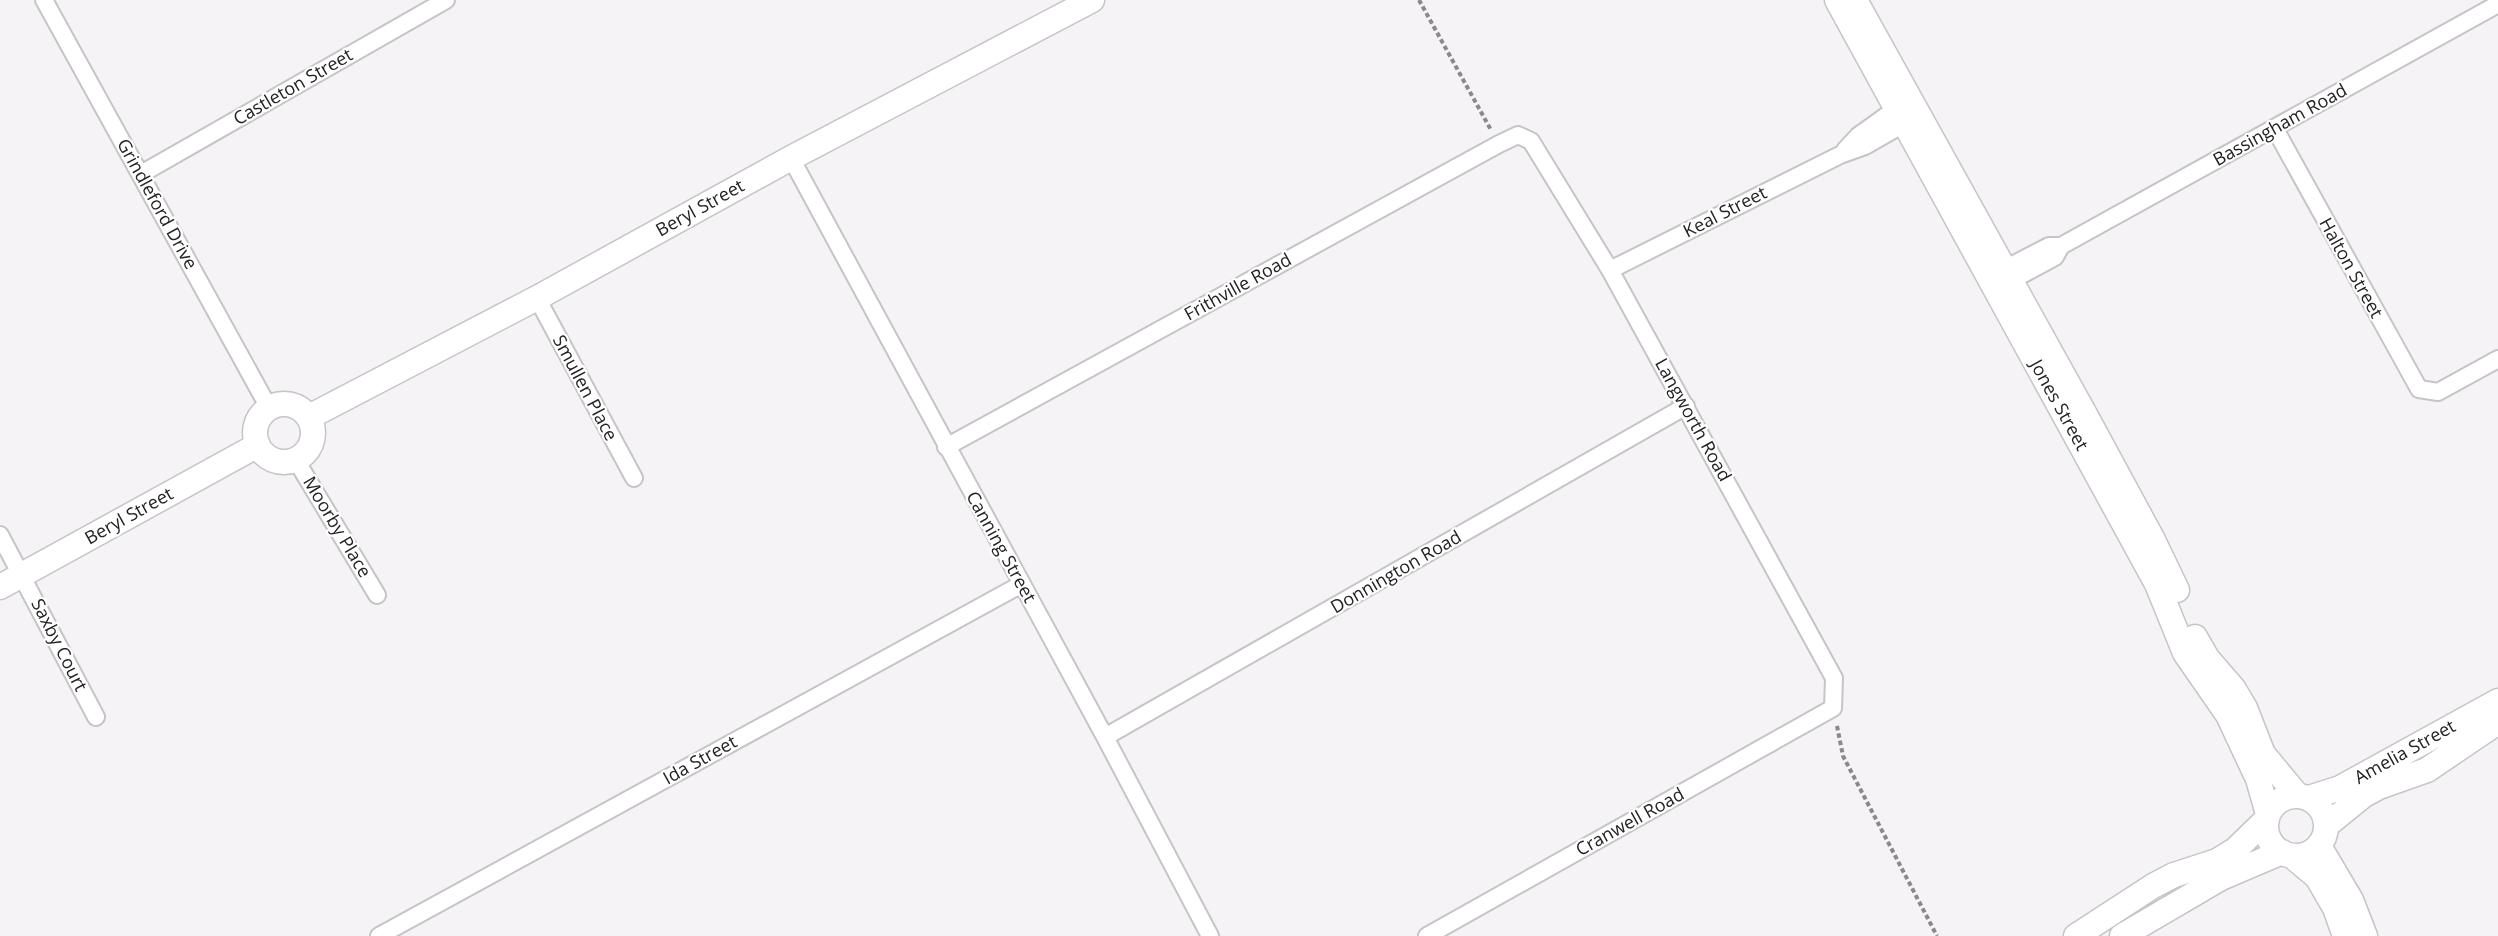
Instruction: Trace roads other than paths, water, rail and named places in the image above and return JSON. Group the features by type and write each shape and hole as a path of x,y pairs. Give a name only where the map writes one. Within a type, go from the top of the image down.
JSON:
{"street":[{"name":"Grindleford Drive","path":"44,0 269,408"},
{"name":"Castleton Street","path":"141,174 446,0"},
{"name":"Beryl Street","path":"309,417 537,298 791,158 1092,0"},
{"name":"Jones Street","path":"1849,3 2000,279 2157,584 2185,653 2228,715 2258,779 2267,816"},
{"name":"Bassingham Road","path":"2000,279 2049,246 2061,246 2498,4"},
{"name":"Keal Street","path":"1610,270 1840,155 1864,146 1908,111"},
{"name":"Halton Street","path":"2275,129 2419,389 2438,392 2498,359"},
{"name":"Frithville Road","path":"946,447 1499,144 1518,135 1531,141"},
{"name":"Langworth Road","path":"1531,141 1610,270 1834,678 1833,708"},
{"name":"Canning Street","path":"791,158 1105,737 1210,936"},
{"name":"Jones Street","path":"2000,279 2158,550 2174,580 2197,641 2207,658 2233,688 2245,708 2264,754 2303,796"},
{"name":"Smullen Place","path":"537,298 634,478"},
{"path":"279,404 290,404 300,408 309,417 313,426 313,441 308,450 296,460 286,462 273,460 264,454 258,445 255,435 257,424 261,415 269,408 279,404"},
{"name":"Donnington Road","path":"1105,737 1686,406"},
{"name":"Beryl Street","path":"0,587 258,445"},
{"name":"Moorby Place","path":"296,460 377,594"},
{"name":"Saxby Court","path":"0,535 96,717"},
{"name":"Ida Street","path":"379,936 1022,584"},
{"name":"Amelia Street","path":"2303,796 2340,788 2498,701"},
{"name":"Cranwell Road","path":"1427,936 1833,708"},
{"name":"Amelia Street","path":"2323,836 2364,795 2427,770 2498,722"},
{"path":"2076,936 2153,886 2174,875 2217,861 2235,850 2279,800 2303,796 2322,808 2323,836 2365,936"},
{"path":"2267,816 2266,830 2270,840 2317,877 2335,908 2345,936"},
{"path":"2122,936 2221,878 2287,854 2307,854 2323,836"}]}
